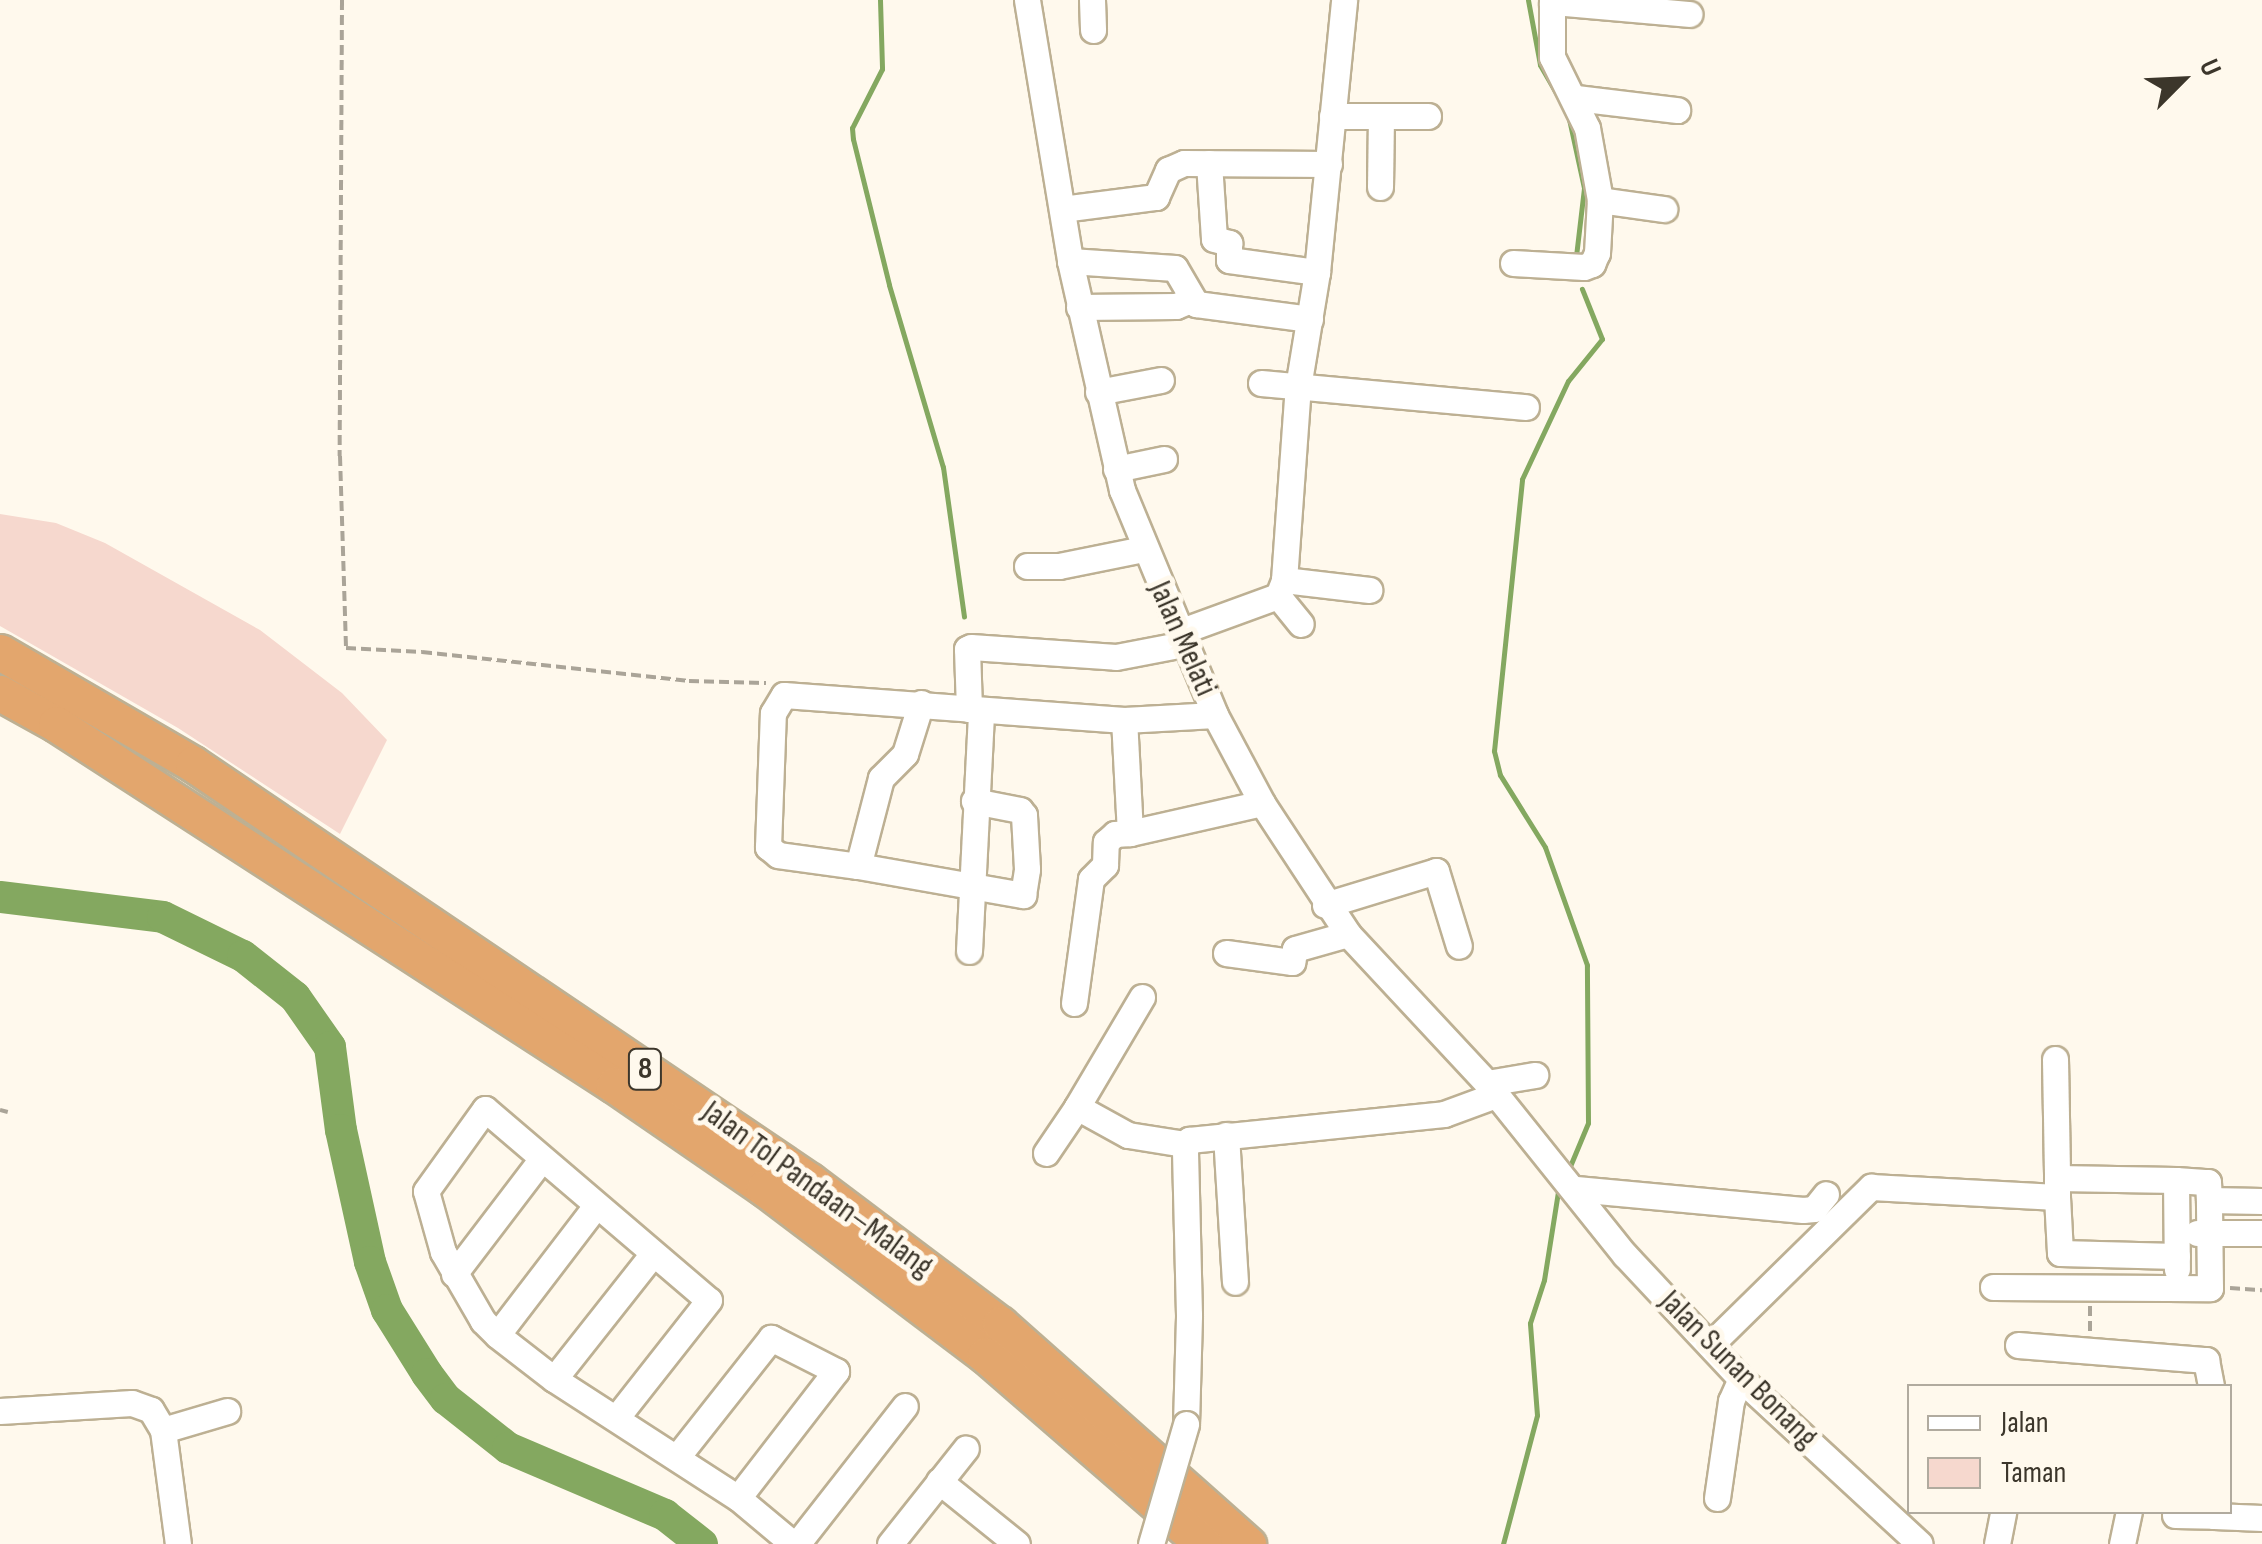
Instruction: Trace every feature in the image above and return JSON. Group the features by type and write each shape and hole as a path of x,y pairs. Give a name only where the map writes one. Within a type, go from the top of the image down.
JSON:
{"highway":[{"name":"Jalan Tol Pandaan–Malang","path":"0,652 194,764 810,1182 1000,1324 1248,1544"},
{"name":"Jalan Tol Pandaan–Malang","path":"0,693 56,724 614,1085 764,1188 971,1344 1203,1544"}],"street":[{"name":"Jalan Melati","path":"1027,0 1070,261 1116,468 1143,549 1215,715 1262,802 1326,905 1340,937 1491,1089 1568,1183"},
{"path":"1092,0 1094,30"},
{"path":"1301,624 1281,588 1298,387 1317,272 1344,0"},
{"path":"1513,263 1592,264 1600,200 1587,128 1576,98 1552,57 1552,1 1690,14"},
{"path":"1576,98 1677,110"},
{"path":"1332,116 1428,116"},
{"path":"1380,187 1381,116"},
{"path":"1209,163 1214,239 1229,243 1230,260 1317,272"},
{"path":"1062,209 1156,197 1172,166 1329,164"},
{"path":"1600,200 1664,209"},
{"path":"1070,261 1175,268 1181,272 1190,300"},
{"path":"1079,307 1176,306 1190,300 1310,319"},
{"path":"1098,392 1162,380"},
{"path":"1261,383 1526,408"},
{"path":"1116,468 1164,459"},
{"path":"1027,566 1059,566 1143,549"},
{"path":"969,951 974,801 968,650 971,647 1116,657 1182,638 1281,588 1369,590"},
{"path":"974,801 1020,810 1024,815 1028,869 1023,894 769,851 772,713 788,694 1124,720 1215,715"},
{"path":"858,866 881,778 905,754 921,703"},
{"path":"1124,720 1130,833"},
{"path":"1074,1003 1091,879 1106,864 1106,842 1115,834 1262,802"},
{"path":"1326,905 1436,872 1458,946"},
{"path":"1226,954 1292,962 1295,948 1340,937"},
{"path":"1046,1153 1078,1107 1142,997"},
{"path":"2055,1060 2060,1289"},
{"path":"1078,1107 1128,1136 1185,1144 1196,1137 1444,1114 1491,1089 1535,1074"},
{"path":"616,1418 708,1300 594,1207 485,1109 426,1191 443,1252 482,1321 554,1379 738,1498 795,1544 905,1406"},
{"path":"1226,1135 1235,1282"},
{"path":"1151,1544 1186,1424 1185,1144"},
{"path":"454,1274 541,1160"},
{"path":"2176,1180 2176,1288"},
{"path":"1710,1345 1871,1187 2057,1188 2176,1180 2208,1182 2210,1288 1993,1288"},
{"path":"1568,1183 1803,1210 1814,1208 1826,1194"},
{"name":"Jalan Sunan Bonang","path":"1568,1183 1625,1255 1742,1379 1920,1544"},
{"path":"2210,1200 2262,1201"},
{"path":"497,1335 594,1207"},
{"path":"2060,1252 2176,1244 2210,1233 2262,1233"},
{"path":"554,1379 652,1254"},
{"path":"677,1457 771,1338 836,1370 738,1498"},
{"path":"2018,1344 2206,1360 2211,1384"},
{"path":"1717,1498 1731,1401 1742,1379"},
{"path":"0,1411 132,1403 150,1410 163,1430 178,1544"},
{"path":"163,1430 227,1412"},
{"path":"899,1541 966,1448"},
{"path":"939,1481 1017,1544"},
{"path":"1998,1544 2003,1514"},
{"path":"2122,1544 2129,1514"},
{"path":"2174,1515 2262,1518"}],"path":[{"path":"342,0 340,456 346,648 422,652 688,680 784,684 778,702"},
{"path":"0,1110 8,1112"},
{"path":"2210,1288 2262,1290"},
{"path":"2090,1289 2090,1351"}],"green space":[{"path":"0,514 56,523 105,543 260,630 342,693 387,740 340,834 178,728 0,626"}],"waterway":[{"path":"880,0 882,69 852,128 853,139 889,285 943,467 964,617"},
{"path":"1528,0 1540,65 1558,96"},
{"path":"1569,119 1584,188 1576,256"},
{"path":"1568,1171 1588,1123 1587,965 1545,847 1500,775 1494,751 1522,479 1568,381 1602,339 1582,289"},
{"path":"0,897 163,917 243,956 295,997 330,1047 341,1130 370,1262 387,1310 427,1374 446,1399 508,1448 665,1515 702,1544"},
{"path":"1503,1544 1537,1415 1530,1323 1544,1280 1559,1185"}]}
